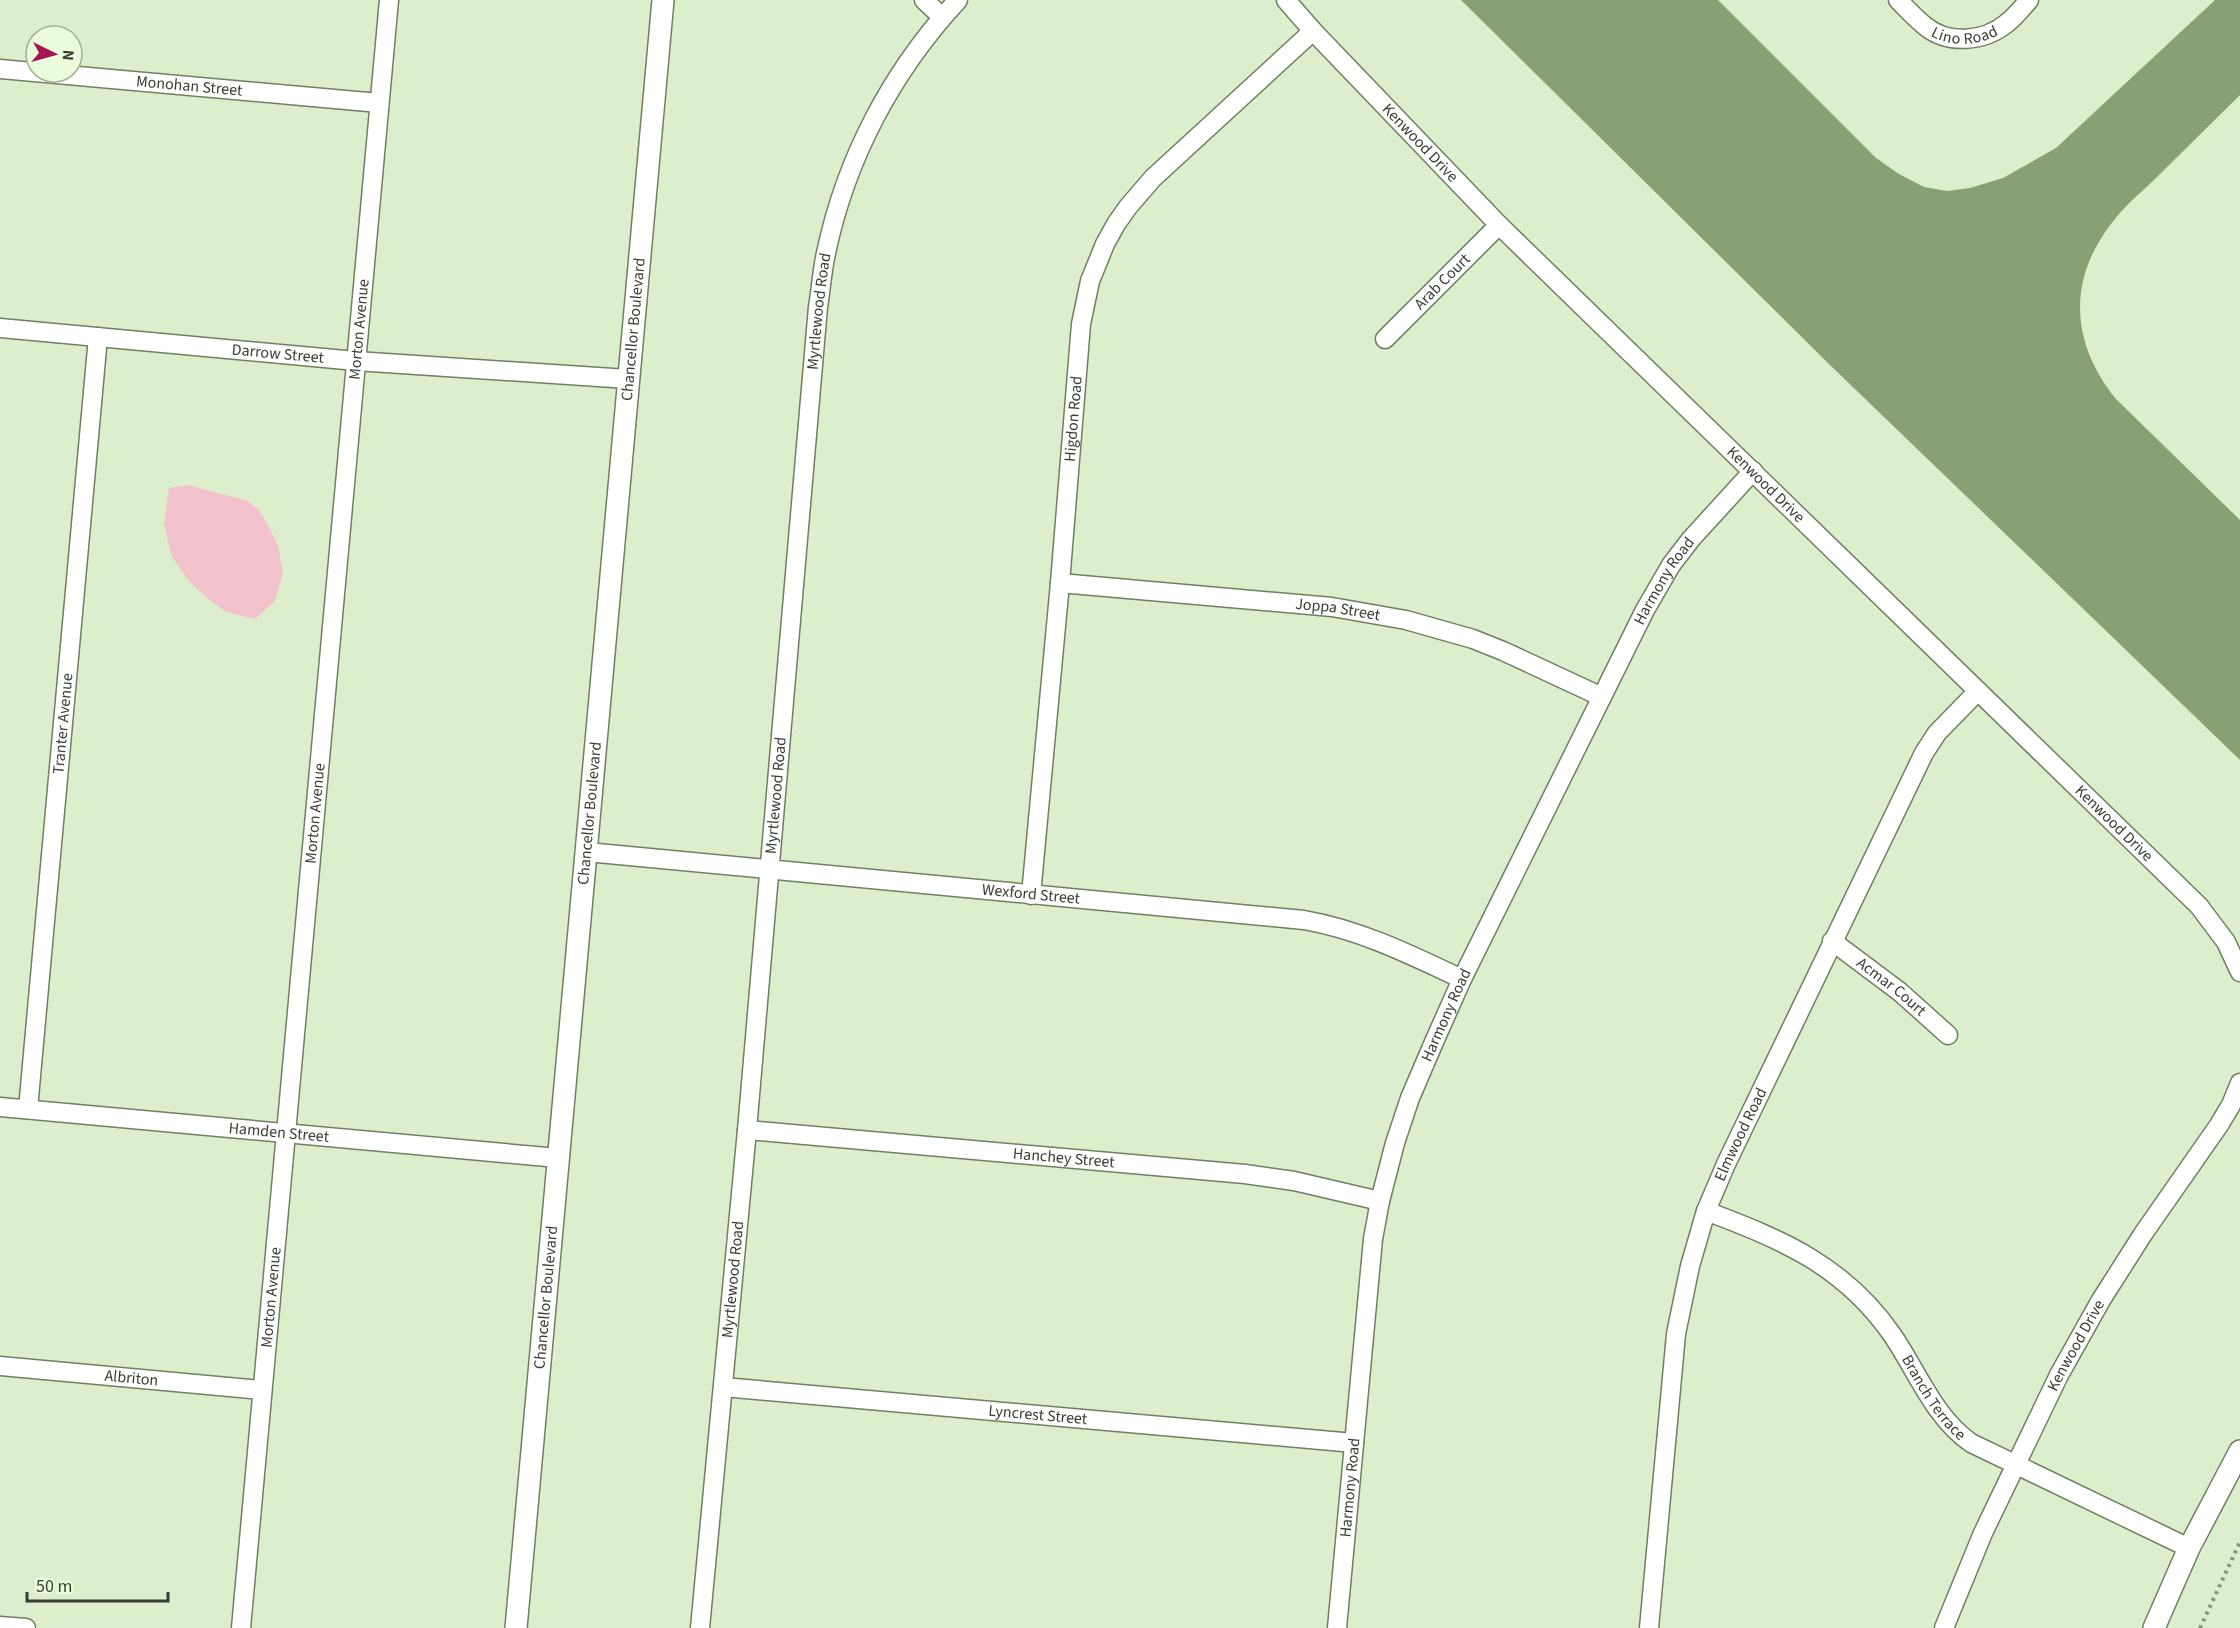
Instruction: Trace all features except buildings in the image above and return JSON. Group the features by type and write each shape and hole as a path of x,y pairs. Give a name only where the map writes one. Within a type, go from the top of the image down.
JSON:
{"street":[{"name":"Morton Avenue","path":"241,1628 389,0"},
{"name":"Chancellor Boulevard","path":"516,1628 663,0"},
{"path":"924,0 942,17"},
{"name":"Myrtlewood Road","path":"700,1628 747,1130 818,307 826,254 843,189 869,127 904,68 942,17 958,0"},
{"name":"Kenwood Drive","path":"1286,0 1499,225 2199,906 2226,942 2240,972"},
{"name":"Lino Road","path":"1898,0 1925,27 1935,33 1956,39 1980,37 1993,32 2006,24 2029,0"},
{"name":"Higdon Road","path":"1031,895 1081,324 1090,281 1105,244 1128,207 1153,178 1313,31"},
{"name":"Monohan Street","path":"0,69 379,103"},
{"name":"Arab Court","path":"1385,339 1499,225"},
{"name":"Darrow Street","path":"0,328 356,361 628,380"},
{"name":"Tranter Avenue","path":"28,1109 98,337"},
{"name":"Harmony Road","path":"1337,1628 1369,1275 1380,1201 1395,1143 1410,1098 1462,979 1645,610 1671,565 1691,538 1752,471"},
{"name":"Joppa Street","path":"1060,583 1332,607 1406,620 1473,639 1602,697"},
{"name":"Elmwood Road","path":"1649,1628 1676,1334 1690,1266 1706,1211 1832,941 1930,742 1978,691"},
{"name":"Wexford Street","path":"586,852 1304,920 1331,925 1380,941 1462,979"},
{"name":"Acmar Court","path":"1832,941 1900,992 1948,1035"},
{"name":"Kenwood Drive","path":"1944,1628 1983,1533 2059,1375 2143,1234 2219,1125 2240,1083"},
{"name":"Hamden Street","path":"0,1107 558,1158"},
{"name":"Hanchey Street","path":"747,1130 1245,1174 1294,1181 1380,1201"},
{"name":"Branch Terrace","path":"1706,1211 1784,1242 1823,1265 1855,1291 1881,1319 1950,1427 1971,1443 2189,1548"},
{"name":"Albriton","path":"0,1366 262,1390"},
{"name":"Lyncrest Street","path":"723,1387 1353,1443"},
{"path":"2154,1628 2189,1548 2240,1451"},
{"path":"0,1626 27,1628"}],"path":[{"path":"2200,1628 2240,1542"}],"shaded area":[{"path":"1461,0 1718,0 1876,158 1899,174 1924,187 1947,191 1970,188 2003,178 2056,148 2215,0 2240,0 2240,95 2116,217 2097,246 2087,268 2081,290 2080,312 2083,334 2090,356 2101,378 2116,399 2240,520 2240,760 1830,365"},
{"path":"188,485 248,501 258,509 268,525 278,546 283,573 275,601 255,619 226,612 208,599 188,580 172,557 164,524 169,488"}]}
